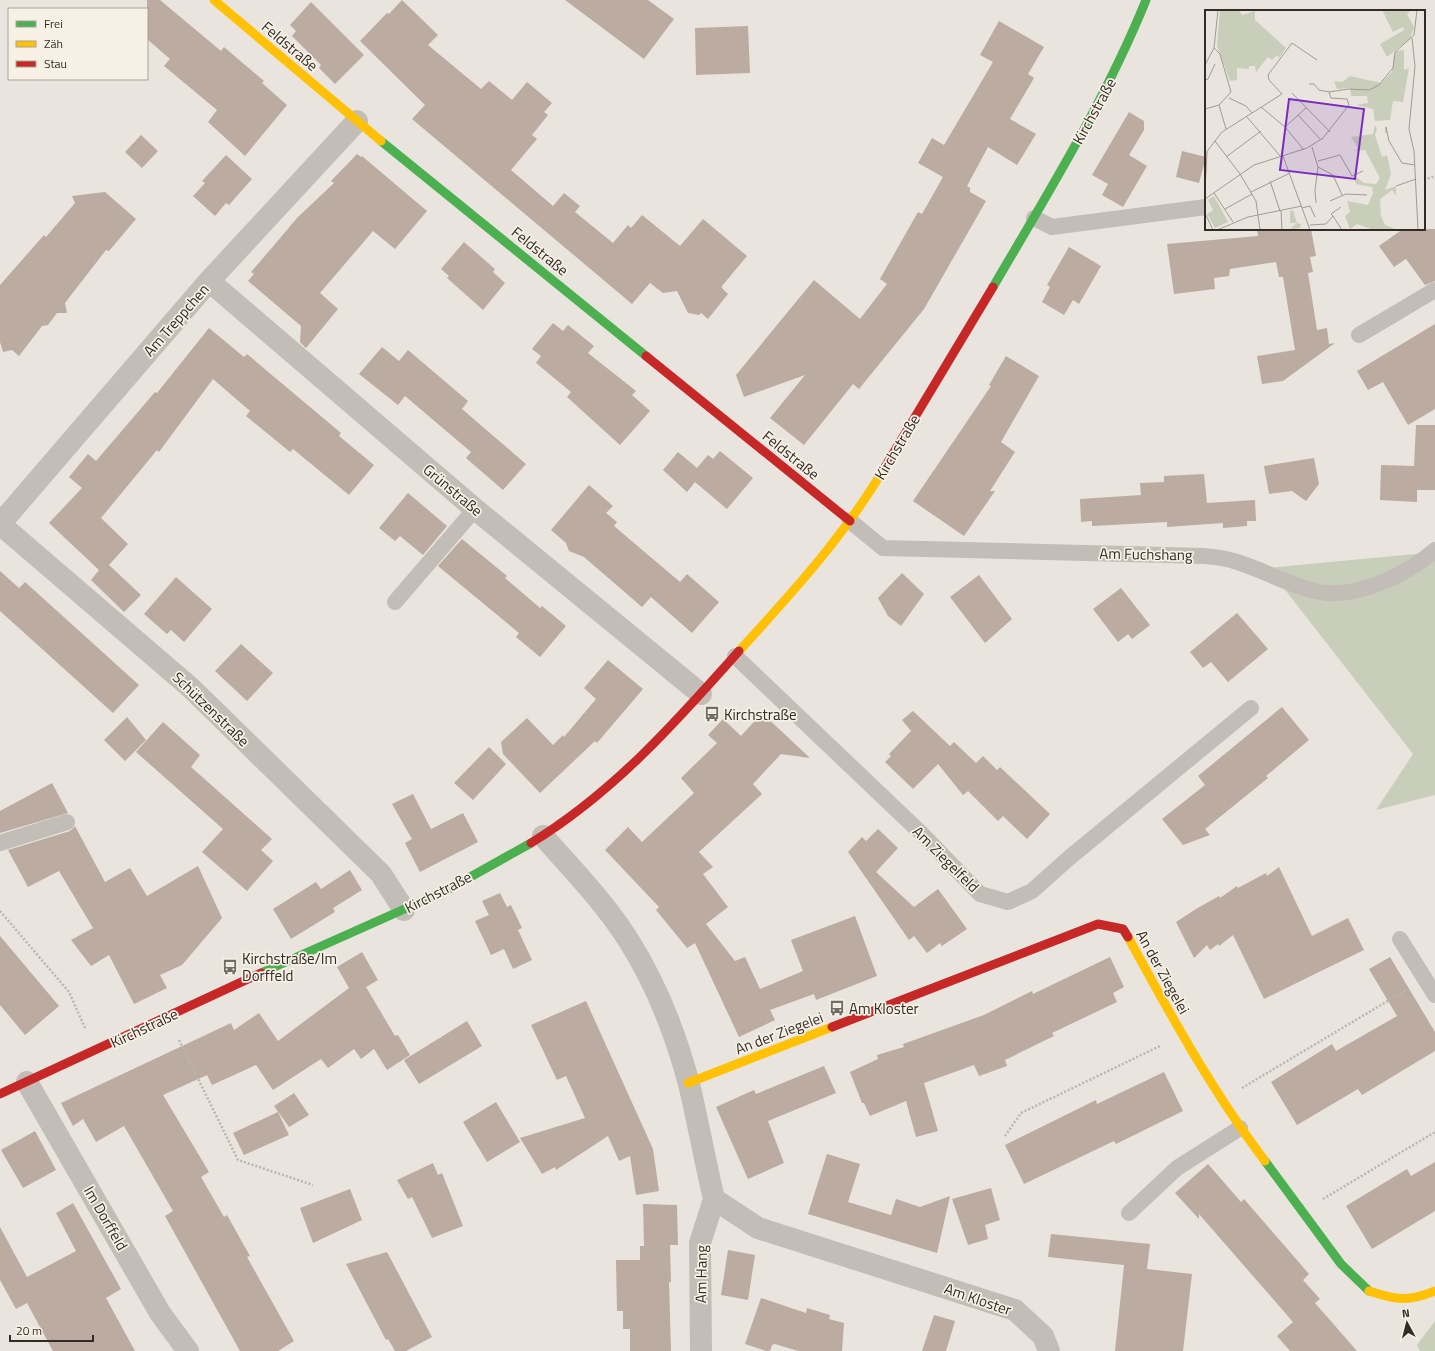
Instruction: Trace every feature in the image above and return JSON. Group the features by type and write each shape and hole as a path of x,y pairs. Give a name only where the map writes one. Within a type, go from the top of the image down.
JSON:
{"street":[{"name":"Feldstraße","path":"214,0 357,121 850,521"},
{"name":"Kirchstraße","path":"0,1094 168,1018 238,984 404,910 467,879 543,836 586,804 634,764 735,656 827,551 850,521 888,462 1034,218 1131,42 1146,0"},
{"name":"Am Treppchen","path":"0,524 209,281 357,121"},
{"name":"Grünstraße","path":"209,281 475,509 701,694"},
{"name":"Schützenstraße","path":"0,524 191,688 381,874 404,910"},
{"path":"543,836 601,902 630,941 653,985 673,1034 688,1083 714,1200"},
{"name":"An der Ziegelei","path":"688,1083 1098,924 1123,929 1182,1035 1221,1100 1240,1128 1341,1264 1367,1290 1392,1299 1419,1298 1435,1291"},
{"name":"Im Dorffeld","path":"27,1082 160,1313 188,1351"},
{"name":"Am Hang","path":"701,1351 700,1243 714,1200"},
{"name":"Am Kloster","path":"714,1200 758,1228 1015,1310 1042,1336 1049,1351"}],"lane":[{"path":"1034,218 1052,227 1205,207"},
{"path":"1359,335 1435,290"},
{"path":"395,602 475,509"},
{"name":"Am Fuchshang","path":"850,521 883,548 1204,556 1234,561 1302,586 1326,593 1351,592 1393,577 1435,550"},
{"name":"Am Ziegelfeld","path":"735,656 923,835 980,894 1008,902 1032,892 1069,858 1251,708"},
{"path":"0,843 67,822"},
{"path":"1400,939 1435,995"},
{"path":"1129,1213 1178,1168 1240,1128"}],"path":[{"path":"1425,180 1435,176"},
{"path":"0,911 69,992 95,1051"},
{"path":"1221,1100 1425,979"},
{"path":"168,1018 238,1160 313,1185"},
{"path":"1005,1136 1021,1113 1182,1035"},
{"path":"1302,1212 1435,1132"}],"green space":[{"path":"1435,552 1435,795 1376,810 1413,754 1268,568"},
{"path":"1435,1321 1435,1351 1420,1351 1417,1345"}],"building":[{"path":"147,0 160,0 221,51 224,47 264,81 262,83 287,105 245,156 208,122 217,110 164,66 170,59 148,40"},
{"path":"402,0 438,35 428,45 481,89 489,81 512,100 527,82 552,103 544,112 548,115 532,135 537,139 511,170 553,206 564,193 580,206 575,212 613,243 628,225 631,228 642,215 680,246 703,219 747,256 722,286 728,294 708,319 701,313 699,315 688,313 677,291 663,293 650,283 632,304 412,119 425,105 360,41"},
{"path":"565,0 648,0 674,19 644,59"},
{"path":"311,2 364,55 335,84 319,68 321,65 292,36 296,31 290,25"},
{"path":"999,21 1044,47 1028,74 1034,78 1010,119 1036,134 1017,165 988,147 967,186 970,188 970,192 986,201 924,309 859,389 853,384 804,445 770,418 805,375 744,397 736,375 814,280 860,319 887,284 880,279 918,212 922,214 943,177 918,163 932,138 944,145 993,62 980,55"},
{"path":"748,26 750,73 696,75 695,28"},
{"path":"1129,112 1144,121 1144,130 1129,155 1147,166 1123,207 1102,195 1108,184 1092,175"},
{"path":"141,135 158,151 142,168 125,152"},
{"path":"1182,151 1205,157 1199,183 1176,177"},
{"path":"357,154 361,157 362,156 427,211 395,249 373,231 320,293 338,309 306,348 300,342 301,326 248,281 254,274 251,272 297,218 334,183 331,181"},
{"path":"226,155 252,179 229,205 226,203 215,216 193,196 205,183 202,181"},
{"path":"105,192 136,219 109,251 106,250 65,303 67,313 57,313 48,325 42,326 19,356 12,350 3,352 0,342 0,285 44,235 46,237 75,203 72,196"},
{"path":"1435,229 1435,281 1425,285 1406,259 1394,267 1379,246 1402,230"},
{"path":"1257,230 1311,230 1316,256 1310,257 1313,272 1308,273 1317,330 1327,328 1329,344 1335,343 1283,381 1262,384 1257,356 1295,350 1283,277 1279,277 1276,262 1230,269 1229,276 1214,278 1215,289 1174,294 1167,244 1258,236"},
{"path":"464,242 495,269 493,272 505,283 483,310 447,278 449,276 441,269"},
{"path":"1069,247 1101,266 1079,304 1073,300 1064,315 1042,302 1050,287 1047,285"},
{"path":"553,323 563,331 568,325 594,346 588,353 636,391 632,395 650,411 620,445 567,397 571,392 536,363 541,356 532,349"},
{"path":"1435,324 1435,409 1408,425 1383,382 1368,390 1357,371"},
{"path":"209,328 244,357 247,354 341,433 339,436 374,465 349,495 293,449 290,452 246,416 250,411 213,379 159,452 157,450 101,518 128,544 109,565 141,595 124,612 91,580 99,570 49,523 82,488 69,477 88,454 96,461 155,392 157,393"},
{"path":"382,347 399,361 408,350 468,401 462,409 526,464 503,490 466,458 471,452 405,396 398,405 359,374"},
{"path":"1006,356 1039,376 1001,442 1015,452 990,491 995,491 964,536 913,501 991,386 989,385"},
{"path":"1416,425 1435,425 1435,490 1417,490 1417,502 1380,500 1381,465 1414,466"},
{"path":"720,451 753,478 727,509 695,482 687,492 663,470 678,452 697,468 708,455 713,459"},
{"path":"1314,458 1319,484 1306,501 1292,491 1269,494 1264,466"},
{"path":"1204,474 1207,503 1255,500 1256,521 1247,521 1247,526 1223,528 1223,523 1167,527 1167,522 1092,526 1092,521 1081,522 1080,499 1141,495 1140,483 1164,482 1164,476"},
{"path":"589,485 613,506 606,513 617,522 614,526 680,582 687,574 719,602 692,633 651,597 642,607 584,557 569,551 566,543 551,530"},
{"path":"408,493 447,526 423,555 400,536 395,541 379,528"},
{"path":"462,539 507,576 505,578 540,608 542,606 566,626 540,657 516,637 519,633 438,566"},
{"path":"0,571 19,588 25,582 139,685 113,713 0,611"},
{"path":"902,573 924,594 901,626 888,616 878,598"},
{"path":"979,575 1012,619 985,643 950,597"},
{"path":"176,577 212,609 184,642 171,630 167,634 144,614"},
{"path":"1121,588 1150,625 1132,639 1128,634 1118,642 1093,609"},
{"path":"1237,613 1268,649 1228,682 1211,662 1203,668 1190,652"},
{"path":"241,644 273,673 247,701 215,671"},
{"path":"608,660 643,689 597,743 595,741 540,793 503,754 501,742 527,718 553,745 563,735 564,737 596,699 584,688"},
{"path":"1282,707 1309,740 1266,776 1268,778 1205,829 1210,835 1183,845 1162,819 1205,785 1198,776"},
{"path":"913,711 950,746 954,742 976,763 983,756 997,770 1000,767 1050,814 1027,839 1003,816 998,821 968,791 963,795 938,764 913,789 885,762 891,756 889,754 911,731 902,720"},
{"path":"762,713 810,758 781,754 753,784 762,794 699,852 713,867 703,874 728,907 706,924 735,961 745,957 760,989 803,971 791,940 855,916 877,976 816,1000 814,994 770,1010 775,1020 739,1037 695,943 687,948 656,910 659,907 605,850 628,827 642,842 694,793 681,778 717,743 708,735 723,719 741,736"},
{"path":"127,717 146,740 125,761 104,740"},
{"path":"163,722 200,755 191,767 272,839 261,850 273,861 247,891 202,852 223,829 136,752"},
{"path":"489,747 506,764 473,800 454,783"},
{"path":"52,783 68,813 0,833 0,811"},
{"path":"413,794 431,829 463,813 478,842 420,872 405,843 412,839 392,804"},
{"path":"75,826 105,882 130,868 147,896 198,866 222,918 182,965 160,975 167,988 134,1004 109,955 91,966 71,940 93,928 59,871 28,887 8,850 70,831"},
{"path":"878,829 898,848 876,872 914,907 938,889 967,929 942,946 940,943 927,953 914,936 909,940 848,852 862,837 866,841"},
{"path":"1279,867 1312,936 1348,918 1364,950 1264,999 1233,935 1219,946 1218,944 1210,950 1207,945 1194,958 1176,922 1219,896 1220,898 1237,886 1238,888 1266,873 1267,876"},
{"path":"350,870 362,890 333,908 335,912 291,939 273,909 316,882 321,889"},
{"path":"500,893 507,907 511,905 522,928 518,930 532,960 513,969 504,949 491,955 475,921 489,915 482,901"},
{"path":"0,936 59,1006 25,1035 0,1005"},
{"path":"362,952 378,980 366,987 395,1036 398,1035 410,1055 387,1070 374,1049 361,1059 354,1049 328,1068 321,1059 273,1090 256,1065 212,1085 207,1075 163,1095 209,1172 201,1177 224,1217 227,1215 250,1256 247,1257 294,1341 278,1351 240,1351 165,1216 173,1211 124,1126 96,1142 83,1119 73,1126 61,1103 231,1023 234,1030 259,1013 278,1041 349,988 337,967"},
{"path":"1110,957 1124,987 1113,993 1117,1002 1052,1033 1054,1036 1005,1060 1007,1066 979,1076 974,1065 924,1083 938,1131 916,1137 906,1101 870,1116 864,1103 862,1103 850,1072 878,1059 877,1055 904,1047 903,1044 984,1015 1032,991 1033,994"},
{"path":"1390,957 1435,1032 1435,1051 1362,1095 1358,1089 1297,1125 1271,1082 1332,1044 1336,1051 1397,1016 1369,969"},
{"path":"586,1001 653,1149 659,1191 636,1195 630,1156 619,1161 608,1136 556,1170 555,1167 542,1174 520,1138 585,1118 566,1076 557,1080 531,1025"},
{"path":"467,1021 482,1046 419,1084 404,1060"},
{"path":"824,1066 836,1093 768,1121 784,1163 748,1179 716,1107 754,1090 756,1094"},
{"path":"1164,1072 1183,1111 1116,1144 1114,1141 1024,1184 1005,1145 1096,1100 1097,1104"},
{"path":"294,1093 309,1115 289,1127 274,1106"},
{"path":"496,1102 520,1142 487,1162 463,1122"},
{"path":"278,1112 289,1135 244,1155 233,1133"},
{"path":"35,1131 56,1170 23,1188 1,1150"},
{"path":"827,1154 860,1164 848,1202 891,1215 896,1199 920,1207 950,1196 937,1253 808,1214"},
{"path":"1435,1162 1435,1211 1372,1249 1346,1206 1407,1169 1411,1176"},
{"path":"433,1163 438,1175 442,1173 463,1226 432,1238 412,1197 408,1199 397,1180"},
{"path":"1208,1164 1241,1202 1244,1199 1309,1274 1303,1280 1320,1299 1315,1303 1357,1351 1290,1351 1277,1336 1293,1322 1199,1214 1199,1219 1175,1193"},
{"path":"991,1188 1000,1220 985,1225 988,1239 968,1245 952,1199"},
{"path":"350,1189 362,1220 313,1243 300,1208"},
{"path":"73,1203 121,1289 106,1298 135,1351 53,1351 27,1303 16,1309 0,1280 0,1227 27,1277 76,1251 56,1213"},
{"path":"643,1204 677,1205 678,1245 670,1245 671,1282 669,1282 671,1351 630,1351 630,1329 623,1329 623,1311 617,1311 616,1260 640,1260 640,1246 644,1246"},
{"path":"1051,1234 1150,1244 1147,1269 1192,1274 1183,1351 1115,1351 1124,1265 1048,1257"},
{"path":"728,1250 755,1255 748,1300 721,1295"},
{"path":"387,1252 432,1337 406,1351 395,1351 388,1339 386,1340 346,1264"},
{"path":"761,1298 806,1313 807,1308 830,1315 829,1319 844,1323 842,1351 798,1351 775,1344 772,1345 770,1351 766,1351 745,1344"},
{"path":"934,1315 955,1321 946,1351 922,1351"}],"traffic: fast":[{"path":"993,287 1075,146 1113,74 1146,0"},
{"path":"381,141 646,356"},
{"path":"261,973 447,890 531,843"},
{"path":"1265,1161 1341,1264 1369,1291"}],"traffic: slow":[{"path":"214,0 381,141"},
{"path":"739,651 817,563 853,516 885,467"},
{"path":"1128,937 1209,1080 1265,1161"},
{"path":"688,1083 832,1027"},
{"path":"1369,1291 1395,1298 1418,1297 1435,1291"}],"traffic: jam":[{"path":"885,467 993,287"},
{"path":"646,356 850,521"},
{"path":"531,843 589,802 616,779 667,730 739,651"},
{"path":"832,1027 1098,924 1123,929 1128,937"},
{"path":"0,1094 261,973"}],"place":[{"name":"Kirchstraße","path":"712,714"},
{"name":"Kirchstraße/Im Dorffeld","path":"230,967"},
{"name":"Am Kloster","path":"837,1008"}]}
